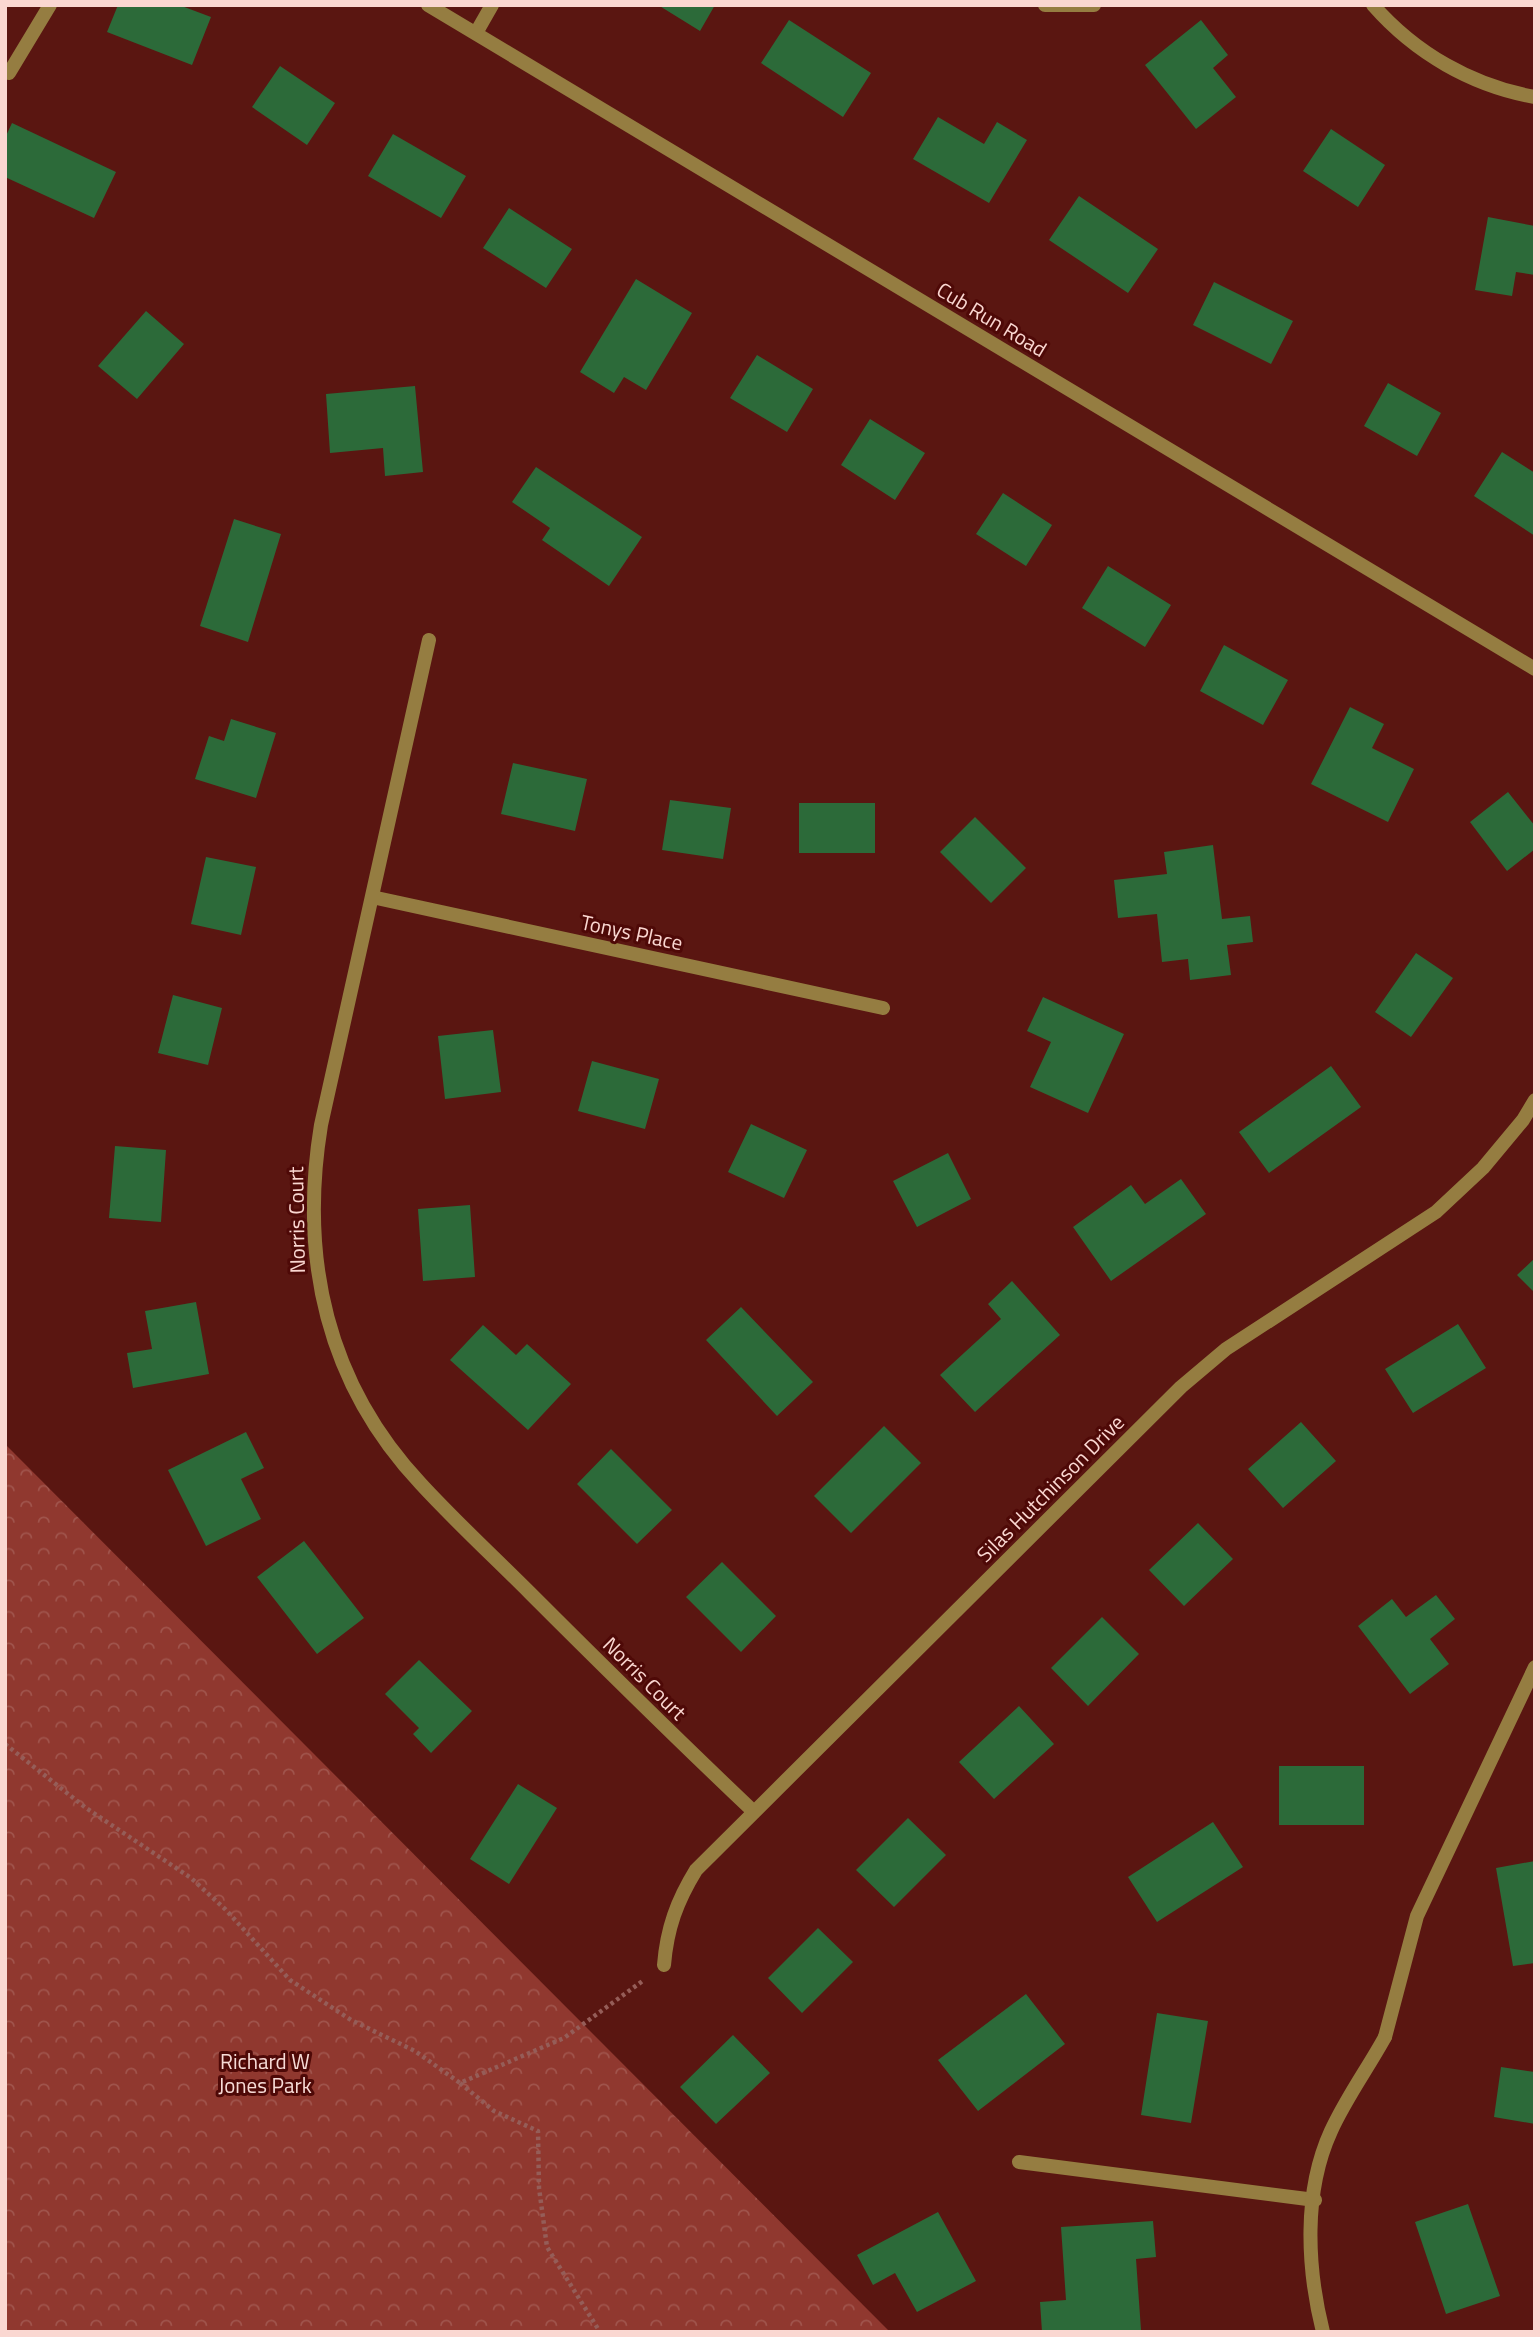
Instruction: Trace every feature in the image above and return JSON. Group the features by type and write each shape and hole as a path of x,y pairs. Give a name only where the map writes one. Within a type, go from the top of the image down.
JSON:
{"street":[{"path":"9,73 50,5"},
{"name":"Cub Run Road","path":"428,5 1535,669"},
{"path":"476,33 492,5"},
{"path":"1045,5 1094,5"},
{"path":"1373,5 1389,23 1425,52 1454,69 1506,92 1535,97"},
{"name":"Norris Court","path":"429,640 321,1125 314,1173 315,1262 334,1344 357,1395 386,1441 420,1483 641,1704 754,1812"},
{"name":"Tonys Place","path":"372,897 883,1007"},
{"name":"Silas Hutchinson Drive","path":"664,1965 666,1937 678,1898 696,1870 1181,1387 1226,1349 1436,1212 1483,1168 1523,1120 1535,1100"},
{"path":"1323,2332 1313,2291 1309,2240 1320,2167 1331,2131 1385,2037 1417,1916 1535,1667"},
{"path":"1019,2162 1315,2200"}],"path":[{"path":"5,1744 86,1808 191,1878 225,1909 290,1980 351,2020 415,2051 495,2111 538,2131 539,2188 547,2247 600,2332"},
{"path":"460,2083 564,2038 664,1965"}],"green space":[{"name":"Richard W Jones Park","path":"5,1444 890,2332 5,2332"}],"building":[{"path":"118,5 179,5 211,17 192,65 107,32"},
{"path":"658,5 715,5 700,31"},
{"path":"789,20 871,73 843,117 761,63"},
{"path":"1201,20 1228,55 1213,68 1236,97 1196,129 1145,65"},
{"path":"280,66 335,103 307,145 252,107"},
{"path":"938,117 984,144 997,122 1027,140 989,203 913,159"},
{"path":"12,123 116,172 94,218 5,177 5,138"},
{"path":"1331,129 1385,165 1358,207 1303,171"},
{"path":"393,134 466,176 441,218 368,176"},
{"path":"1079,196 1158,249 1128,293 1049,240"},
{"path":"509,208 572,249 546,288 483,248"},
{"path":"1488,217 1535,226 1535,275 1516,272 1512,296 1475,290"},
{"path":"636,279 692,313 646,390 624,377 614,393 580,372"},
{"path":"1214,282 1293,321 1271,364 1193,325"},
{"path":"146,311 184,344 137,399 98,366"},
{"path":"757,355 813,389 787,432 730,398"},
{"path":"1388,383 1441,413 1417,456 1364,426"},
{"path":"415,386 423,472 385,476 383,448 330,453 326,394"},
{"path":"870,419 925,453 895,500 841,465"},
{"path":"1502,452 1535,473 1535,536 1474,496"},
{"path":"536,467 642,537 609,586 542,540 550,528 512,502"},
{"path":"1003,493 1052,525 1026,566 976,534"},
{"path":"234,519 281,534 248,642 200,626"},
{"path":"1108,566 1171,605 1145,647 1082,608"},
{"path":"1224,645 1288,680 1263,725 1200,691"},
{"path":"1350,707 1384,724 1372,748 1414,769 1388,822 1311,784"},
{"path":"231,719 276,733 256,798 195,779 209,736 224,741"},
{"path":"513,763 587,779 575,831 501,814"},
{"path":"1508,792 1535,826 1535,849 1507,871 1470,822"},
{"path":"670,800 731,808 723,859 662,850"},
{"path":"799,803 875,803 875,853 799,853"},
{"path":"975,817 1026,868 991,903 940,852"},
{"path":"1213,845 1222,919 1250,916 1253,942 1227,945 1231,975 1190,980 1188,959 1162,962 1157,914 1118,918 1114,880 1167,874 1164,852"},
{"path":"206,857 256,867 241,935 191,924"},
{"path":"1416,953 1453,978 1411,1037 1375,1012"},
{"path":"173,995 222,1008 208,1065 158,1053"},
{"path":"1043,997 1124,1034 1088,1113 1030,1087 1051,1042 1027,1031"},
{"path":"493,1030 501,1092 445,1099 438,1036"},
{"path":"592,1061 659,1079 645,1129 578,1111"},
{"path":"1331,1066 1361,1107 1269,1173 1239,1132"},
{"path":"751,1124 807,1150 784,1198 728,1172"},
{"path":"115,1146 166,1150 161,1222 109,1218"},
{"path":"948,1153 971,1199 917,1227 893,1181"},
{"path":"1181,1179 1206,1214 1111,1281 1073,1227 1131,1185 1145,1204"},
{"path":"470,1205 475,1277 423,1281 418,1209"},
{"path":"1535,1258 1535,1293 1517,1275"},
{"path":"1012,1281 1060,1335 975,1412 940,1375 1001,1319 988,1304"},
{"path":"196,1302 209,1374 133,1388 127,1353 152,1349 145,1311"},
{"path":"741,1307 813,1382 777,1416 706,1340"},
{"path":"1458,1324 1486,1368 1413,1413 1385,1369"},
{"path":"483,1325 516,1355 527,1344 571,1384 528,1430 450,1360"},
{"path":"1301,1422 1336,1461 1283,1508 1248,1469"},
{"path":"884,1426 921,1463 851,1533 814,1496"},
{"path":"246,1432 264,1468 241,1479 261,1519 206,1546 168,1470"},
{"path":"611,1449 672,1510 637,1544 577,1484"},
{"path":"1198,1523 1233,1559 1184,1606 1149,1570"},
{"path":"304,1541 364,1618 317,1654 257,1577"},
{"path":"722,1562 776,1616 741,1652 686,1597"},
{"path":"1436,1595 1455,1619 1430,1639 1449,1664 1410,1694 1358,1626 1392,1599 1406,1617"},
{"path":"1102,1617 1139,1654 1088,1706 1051,1668"},
{"path":"419,1660 472,1711 431,1753 413,1734 419,1728 385,1694"},
{"path":"1019,1706 1054,1744 994,1799 959,1762"},
{"path":"1279,1766 1364,1766 1364,1825 1279,1825"},
{"path":"518,1784 557,1808 509,1884 470,1859"},
{"path":"908,1818 946,1855 894,1907 856,1870"},
{"path":"1213,1822 1243,1867 1157,1922 1128,1877"},
{"path":"1535,1861 1535,1963 1513,1966 1496,1868"},
{"path":"818,1928 853,1962 802,2013 768,1978"},
{"path":"1026,1994 1065,2044 978,2111 938,2060"},
{"path":"1157,2013 1208,2021 1191,2123 1141,2115"},
{"path":"733,2035 770,2073 716,2124 680,2087"},
{"path":"1501,2067 1535,2072 1535,2124 1494,2117"},
{"path":"1468,2204 1500,2296 1446,2314 1415,2222"},
{"path":"938,2212 976,2281 917,2312 895,2273 873,2285 857,2255"},
{"path":"1153,2221 1156,2257 1136,2259 1141,2330 1042,2332 1040,2302 1066,2300 1061,2227"}]}
